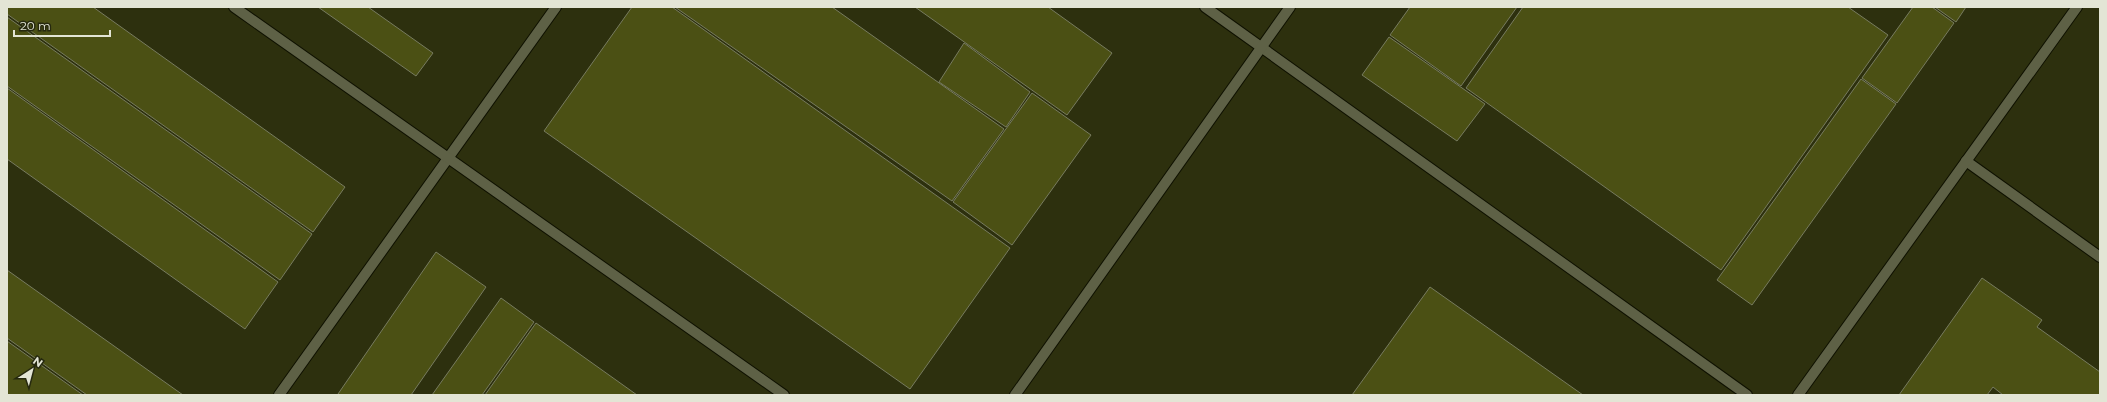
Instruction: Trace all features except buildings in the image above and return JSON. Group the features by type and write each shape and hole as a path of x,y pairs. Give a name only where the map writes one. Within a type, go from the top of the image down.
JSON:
{"street":[{"path":"234,7 784,395"},
{"path":"279,395 556,7"},
{"path":"1205,7 1747,395"},
{"path":"1014,395 1290,7"},
{"path":"1798,395 2077,7"},
{"path":"1966,161 2100,257"}],"shaded area":[{"path":"7,7 2100,7 2100,395 7,395"}]}
